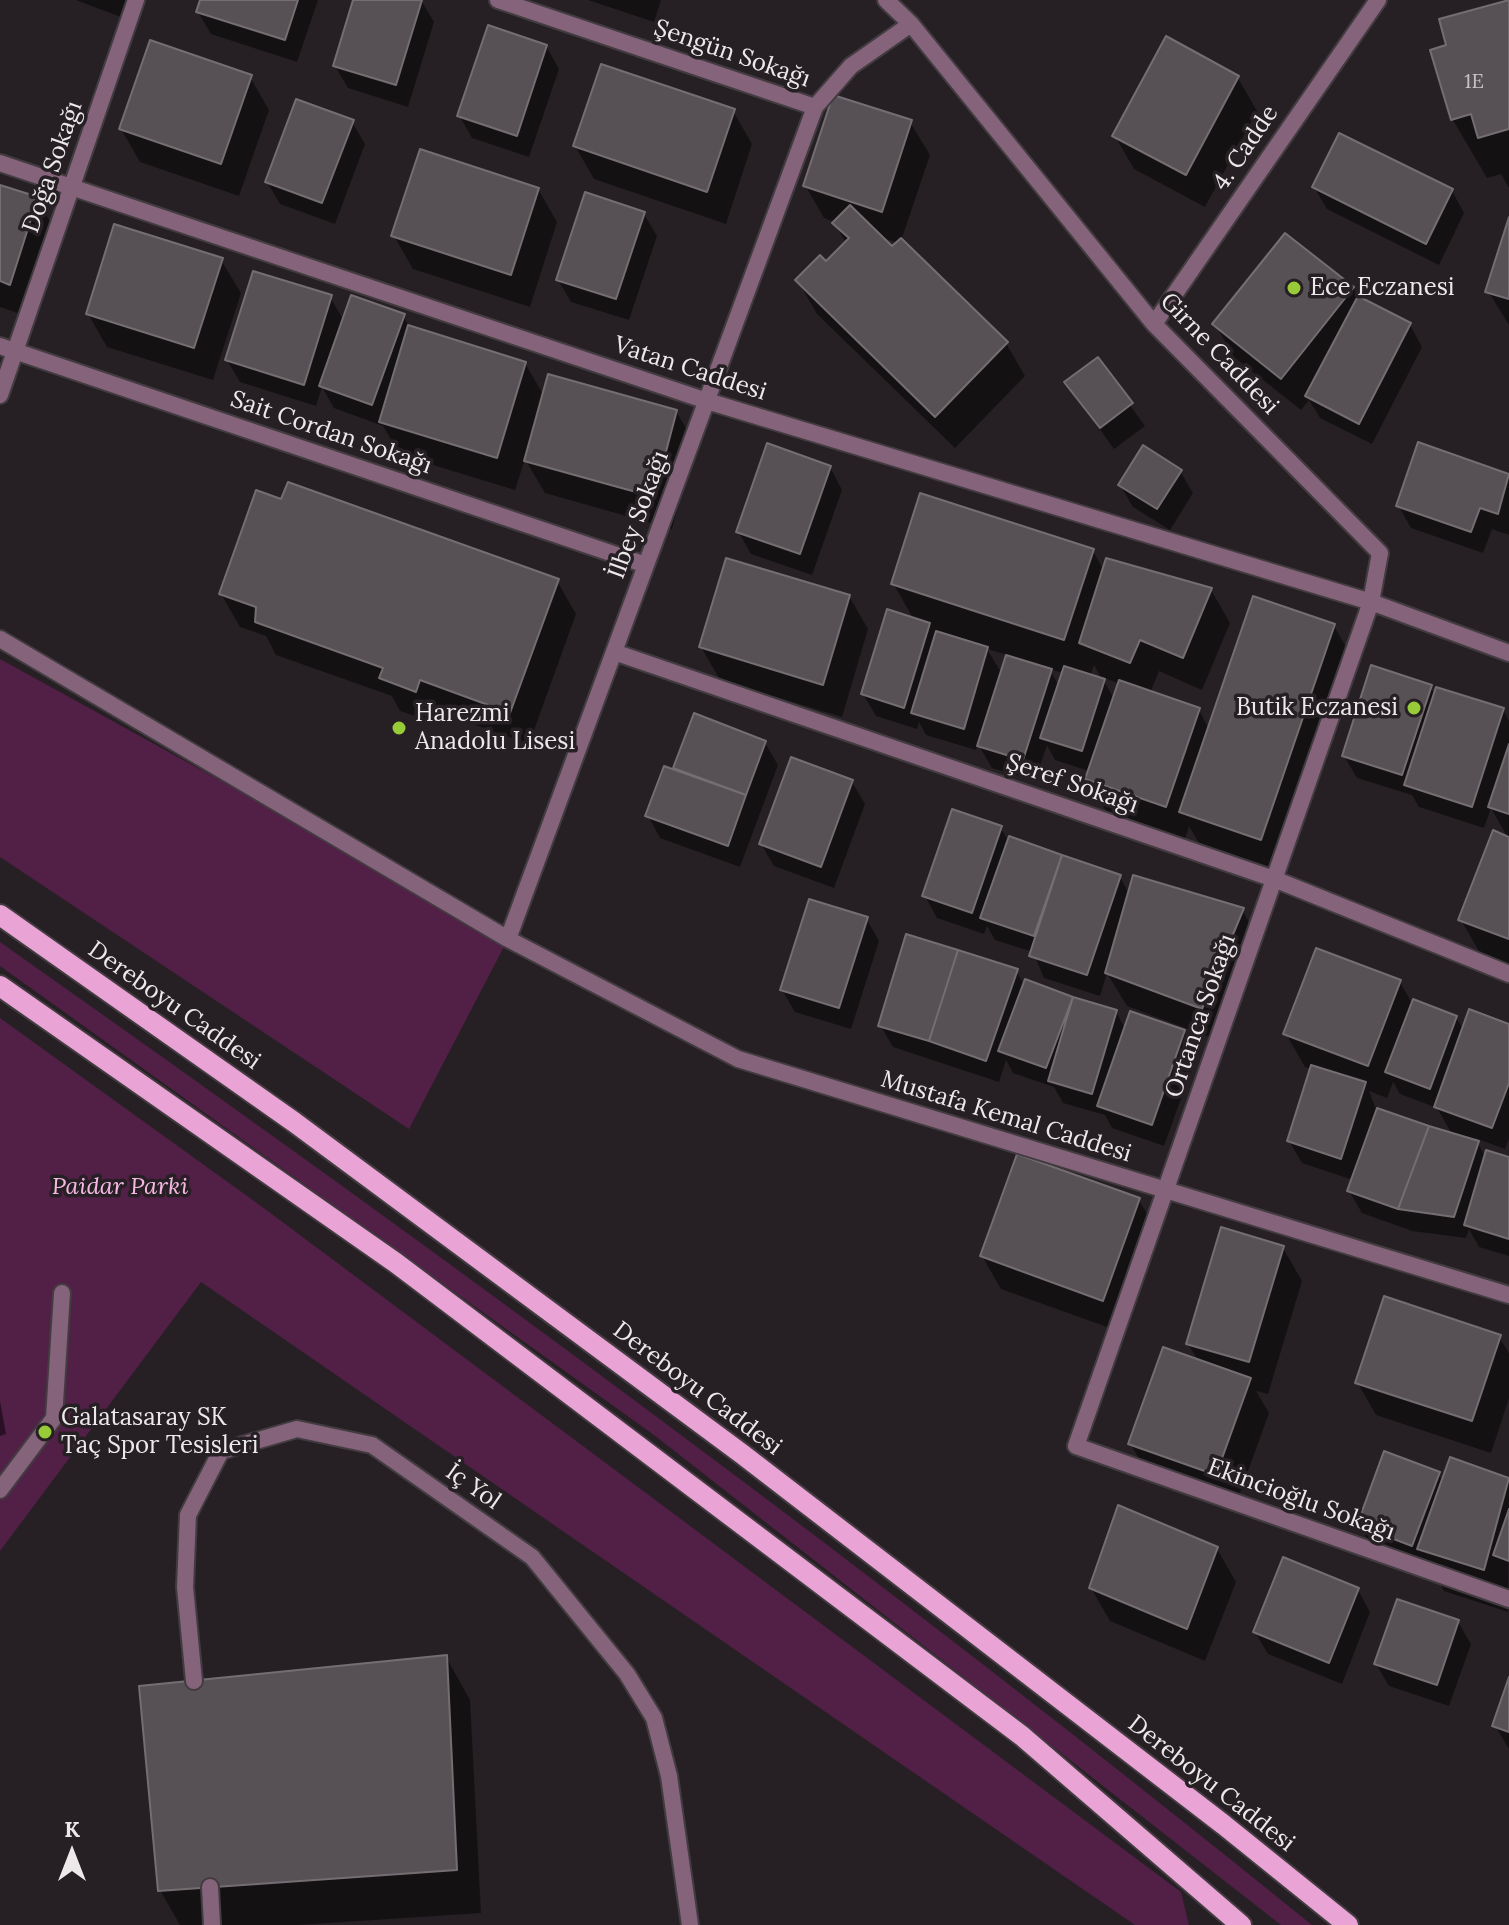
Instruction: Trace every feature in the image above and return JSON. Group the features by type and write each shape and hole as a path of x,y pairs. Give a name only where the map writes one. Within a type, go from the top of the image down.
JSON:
{"main road":[{"name":"Dereboyu Caddesi","path":"0,915 294,1122 729,1445 1224,1825 1348,1925"},
{"path":"0,986 396,1263 997,1717 1241,1925"}],"street":[{"name":"Doğa Sokağı","path":"0,395 8,349 72,187 136,0"},
{"name":"Şengün Sokağı","path":"498,0 815,107"},
{"name":"Girne Caddesi","path":"886,0 911,24 1154,324 1380,553 1371,602"},
{"name":"4. Cadde","path":"1154,324 1378,0"},
{"path":"815,107 851,66 911,24"},
{"name":"İlbey Sokağı","path":"508,939 815,107"},
{"name":"Vatan Caddesi","path":"0,163 707,401 1371,602"},
{"name":"Sait Cordan Sokağı","path":"8,349 646,565"},
{"path":"1371,602 1509,653"},
{"name":"Ortanca Sokağı","path":"1076,1446 1371,602"},
{"name":"Mustafa Kemal Caddesi","path":"0,639 508,939 738,1059 1509,1295"},
{"name":"Şeref Sokağı","path":"614,652 1274,879 1509,974"},
{"path":"0,1490 54,1418 62,1293"},
{"name":"İç Yol","path":"194,1681 185,1587 188,1515 221,1451 297,1429 372,1445 532,1557 627,1674 654,1718 665,1762 690,1925"},
{"name":"Ekincioğlu Sokağı","path":"1076,1446 1509,1599"},
{"path":"210,1887 212,1925"}],"green space":[{"path":"0,659 508,939 409,1129 0,857"},
{"path":"0,942 334,1180 665,1423 991,1671 1312,1925 1281,1925 654,1435 0,966"},
{"name":"Paidar Parki","path":"0,1018 261,1206 1181,1892 1189,1925 1135,1925 201,1282 0,1551"}],"building":[{"path":"200,0 298,0 285,40 196,12"},
{"path":"353,0 422,0 396,85 333,66"},
{"path":"1509,0 1509,129 1478,138 1471,114 1451,120 1430,50 1446,45 1439,19"},
{"path":"488,25 547,45 517,136 457,116"},
{"path":"1166,36 1239,76 1186,175 1112,136"},
{"path":"150,40 252,75 221,164 119,129"},
{"path":"601,64 735,109 707,192 573,146"},
{"path":"833,95 912,120 882,212 803,186"},
{"path":"296,99 354,120 322,203 265,182"},
{"path":"1339,133 1453,189 1426,244 1312,187"},
{"path":"420,149 539,188 511,275 391,236"},
{"path":"0,185 38,197 10,285 0,281"},
{"path":"585,192 645,212 616,299 556,280"},
{"path":"850,205 892,246 901,238 1008,342 935,417 795,280 820,255 826,261 849,238 832,223"},
{"path":"1509,217 1509,299 1485,292"},
{"path":"114,224 223,258 194,348 86,314"},
{"path":"1285,233 1354,287 1281,379 1212,324"},
{"path":"253,271 332,295 304,385 225,360"},
{"path":"351,295 405,314 372,405 319,386"},
{"path":"1358,296 1411,323 1359,424 1305,396"},
{"path":"408,325 526,362 497,458 379,422"},
{"path":"1098,357 1133,403 1100,428 1064,382"},
{"path":"548,374 677,410 654,497 524,461"},
{"path":"1418,442 1509,474 1498,514 1480,508 1471,532 1396,506"},
{"path":"767,443 831,466 800,554 736,532"},
{"path":"1143,445 1182,470 1157,509 1118,485"},
{"path":"288,482 559,579 510,713 420,680 416,692 379,678 383,668 255,622 256,607 219,594 256,490 281,499"},
{"path":"920,493 1094,549 1064,640 891,584"},
{"path":"726,558 850,595 823,685 699,647"},
{"path":"1106,558 1212,588 1183,658 1140,640 1130,663 1079,643"},
{"path":"1253,596 1335,624 1261,840 1179,812"},
{"path":"887,609 930,623 904,708 861,694"},
{"path":"936,631 988,647 964,729 911,713"},
{"path":"1006,655 1052,669 1023,760 977,746"},
{"path":"1371,665 1432,685 1402,775 1342,756"},
{"path":"1064,666 1105,679 1082,751 1040,738"},
{"path":"1119,680 1200,708 1166,807 1085,779"},
{"path":"1436,687 1504,708 1472,807 1404,785"},
{"path":"694,713 766,741 746,795 673,768"},
{"path":"1509,744 1509,814 1488,807"},
{"path":"791,757 853,780 821,867 759,844"},
{"path":"664,766 746,795 728,846 645,816"},
{"path":"952,809 1002,826 972,913 922,896"},
{"path":"1493,830 1509,837 1509,939 1458,920"},
{"path":"1009,836 1062,855 1034,936 980,918"},
{"path":"1062,855 1121,875 1087,975 1029,956"},
{"path":"1133,875 1244,908 1202,1009 1105,973"},
{"path":"809,899 868,917 839,1008 780,990"},
{"path":"906,934 958,950 929,1041 878,1026"},
{"path":"1316,948 1401,980 1368,1066 1283,1034"},
{"path":"958,950 1018,969 986,1061 929,1041"},
{"path":"1025,979 1073,997 1046,1068 998,1051"},
{"path":"1073,997 1117,1010 1092,1094 1048,1081"},
{"path":"1413,999 1457,1016 1430,1089 1385,1072"},
{"path":"1469,1009 1509,1024 1509,1083 1492,1128 1434,1107"},
{"path":"1130,1011 1185,1030 1152,1125 1097,1106"},
{"path":"1311,1065 1366,1082 1341,1159 1287,1141"},
{"path":"1377,1108 1429,1126 1398,1209 1347,1191"},
{"path":"1429,1126 1479,1141 1454,1217 1398,1209"},
{"path":"1486,1150 1509,1157 1509,1239 1464,1225"},
{"path":"1017,1154 1140,1198 1103,1301 980,1256"},
{"path":"1221,1227 1284,1246 1249,1362 1186,1344"},
{"path":"1384,1296 1501,1335 1472,1421 1355,1383"},
{"path":"1163,1347 1251,1378 1216,1475 1128,1444"},
{"path":"1384,1451 1440,1472 1412,1546 1357,1525"},
{"path":"1450,1457 1509,1478 1484,1570 1417,1549"},
{"path":"1118,1505 1218,1547 1187,1629 1089,1588"},
{"path":"1509,1509 1509,1561 1493,1555"},
{"path":"1283,1557 1359,1588 1329,1663 1253,1632"},
{"path":"1397,1599 1459,1620 1437,1685 1374,1664"},
{"path":"447,1655 457,1870 158,1891 139,1686"},
{"path":"1509,1677 1509,1732 1492,1726"}],"place":[{"name":"Ece Eczanesi","path":"1294,288"},
{"name":"Butik Eczanesi","path":"1414,708"},
{"name":"Harezmi Anadolu Lisesi","path":"399,728"},
{"name":"Galatasaray SK Taç Spor Tesisleri","path":"45,1432"}]}
